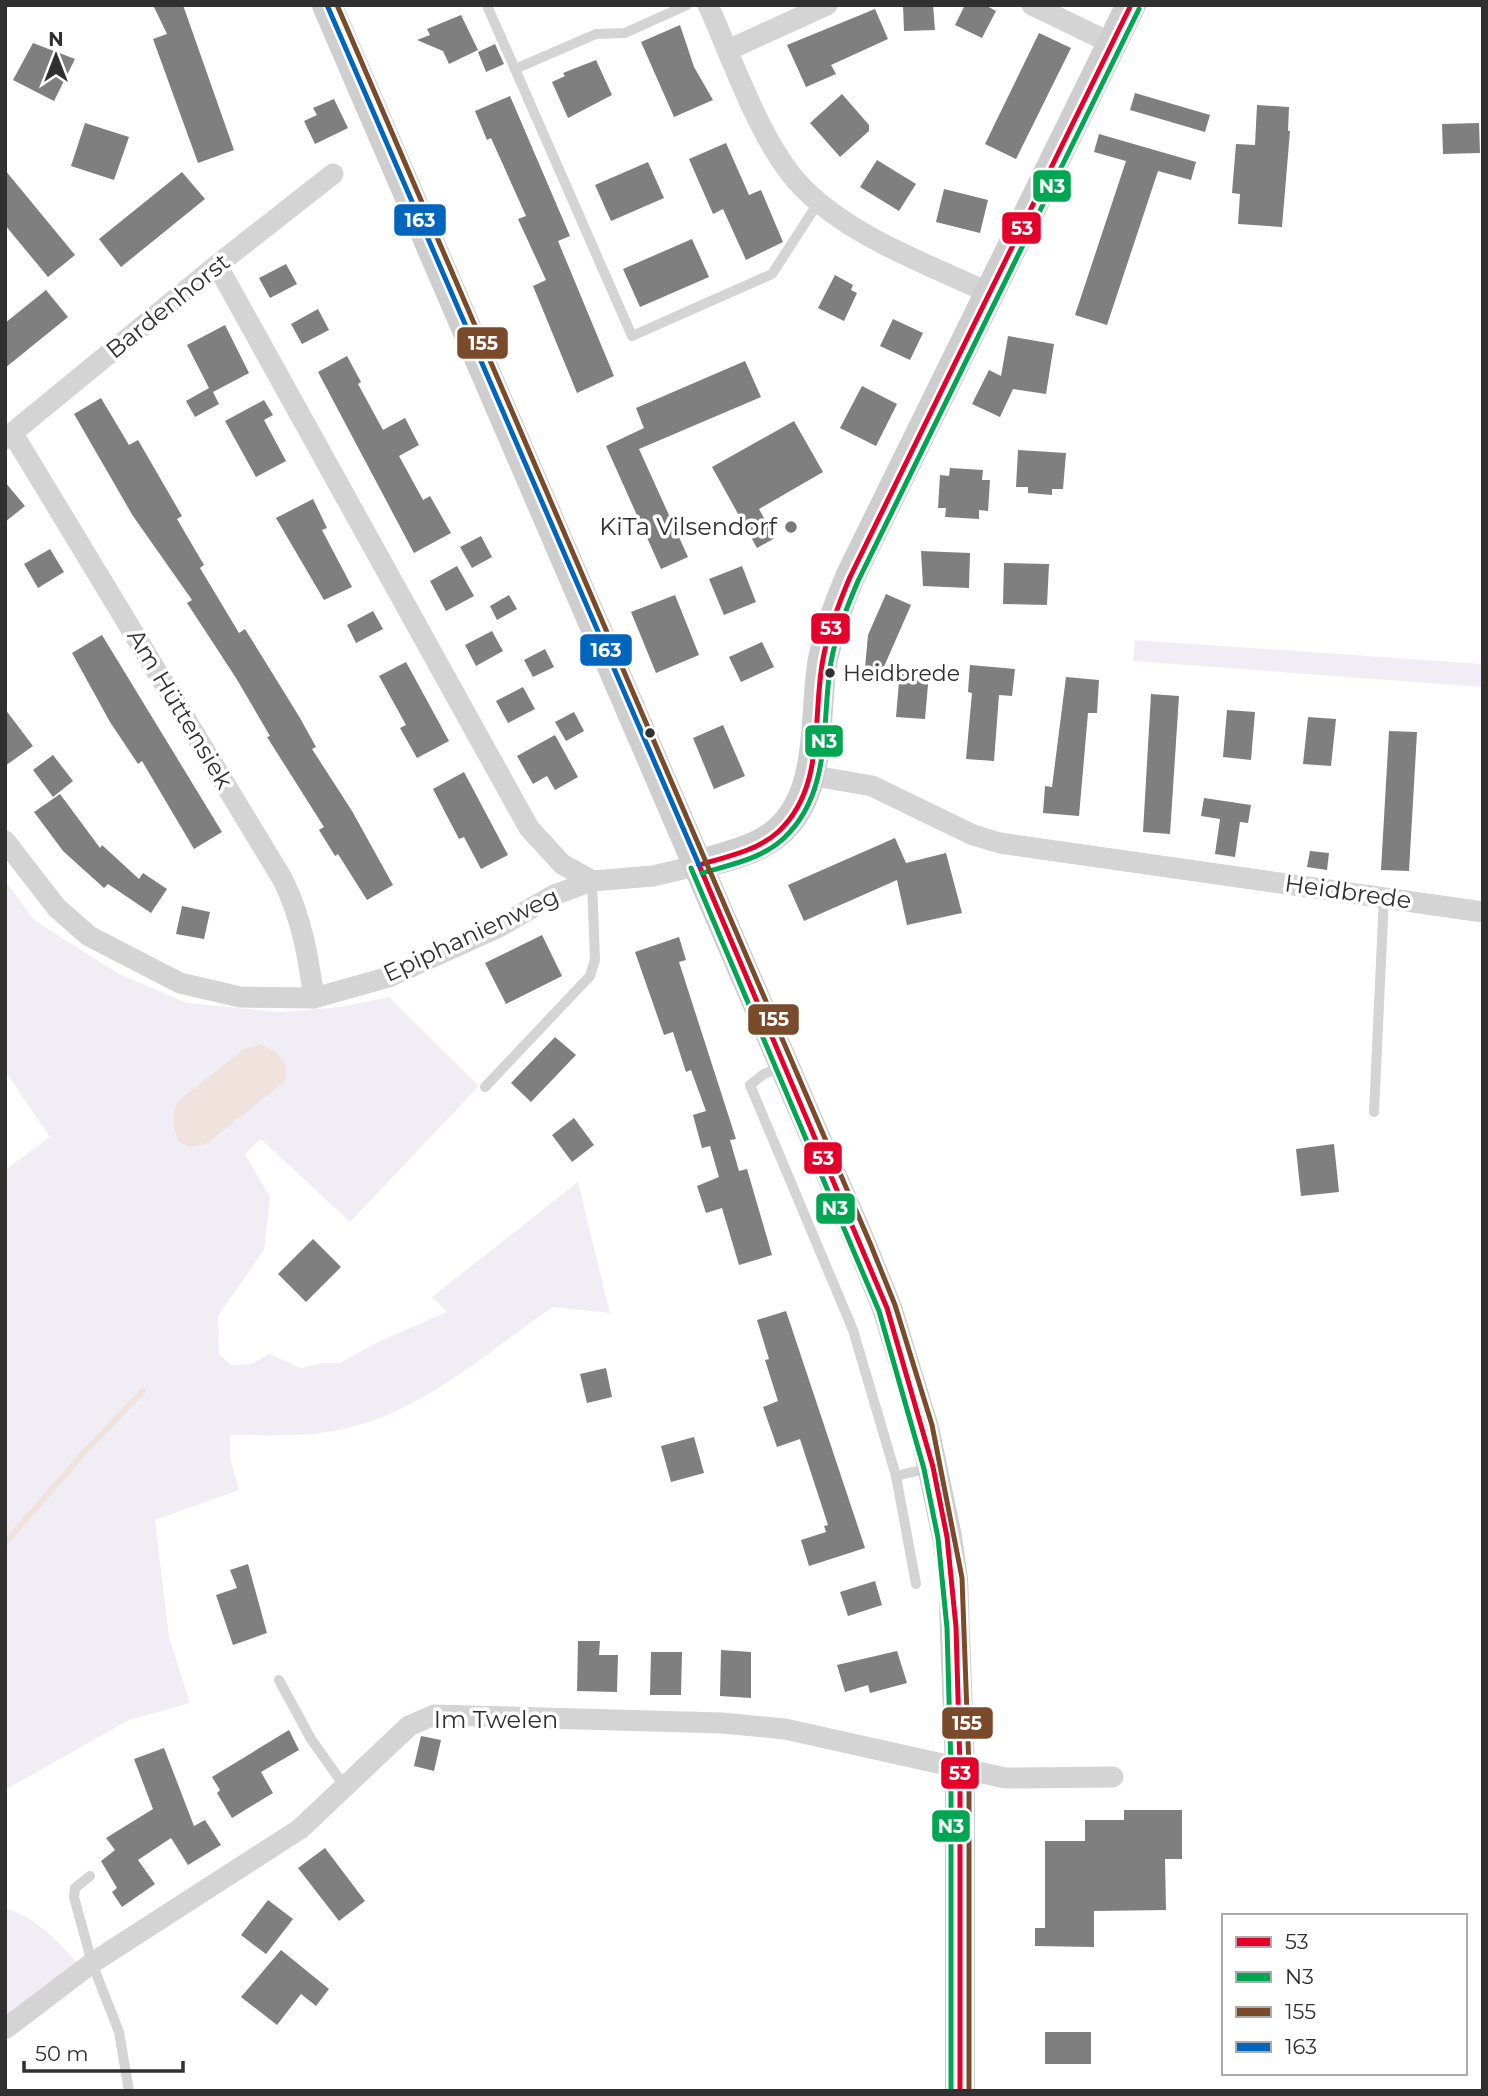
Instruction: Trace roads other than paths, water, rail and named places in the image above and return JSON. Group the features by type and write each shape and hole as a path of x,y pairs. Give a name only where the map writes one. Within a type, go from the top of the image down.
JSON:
{"main road":[{"path":"327,5 699,865 887,1308 933,1467 953,1578 960,1768 960,2091"},
{"path":"699,865 750,849 779,832 799,809 809,775 824,656 841,601 1131,5"}],"street":[{"path":"708,5 778,156 801,187 837,217 989,293"},
{"path":"728,50 827,5"},
{"path":"1032,5 1113,44"},
{"name":"Bardenhorst","path":"9,436 217,265 333,174"},
{"path":"217,265 529,828 562,864 592,881"},
{"name":"Am Hüttensiek","path":"9,436 284,880 306,940 314,998"},
{"name":"Heidbrede","path":"809,775 872,786 973,835 1000,843 1483,912"},
{"name":"Epiphanienweg","path":"5,841 57,908 89,936 136,963 180,983 240,997 314,998 389,977 499,928 554,895 592,881 653,876 699,865"},
{"name":"Im Twelen","path":"5,2029 92,1963 300,1829 409,1726 434,1715 722,1723 785,1729 918,1756 1005,1778 1113,1777"}],"lane":[{"path":"515,69 596,34 625,33 687,5"},
{"path":"488,8 632,336 772,274 818,203"},
{"path":"485,1087 590,976 595,960 592,881"},
{"path":"1374,1112 1384,897"},
{"path":"785,1066 764,1074 750,1085 853,1330 896,1476 916,1584"},
{"path":"896,1476 933,1467"},
{"path":"279,1680 311,1739 345,1787"},
{"path":"90,1876 75,1888 74,1896 92,1963 119,2032 129,2091"}],"waterway":[{"path":"5,1543 88,1448 143,1391"}],"place":[{"name":"KiTa Vilsendorf","path":"791,527"},
{"name":"Heidbrede","path":"830,673"}]}
